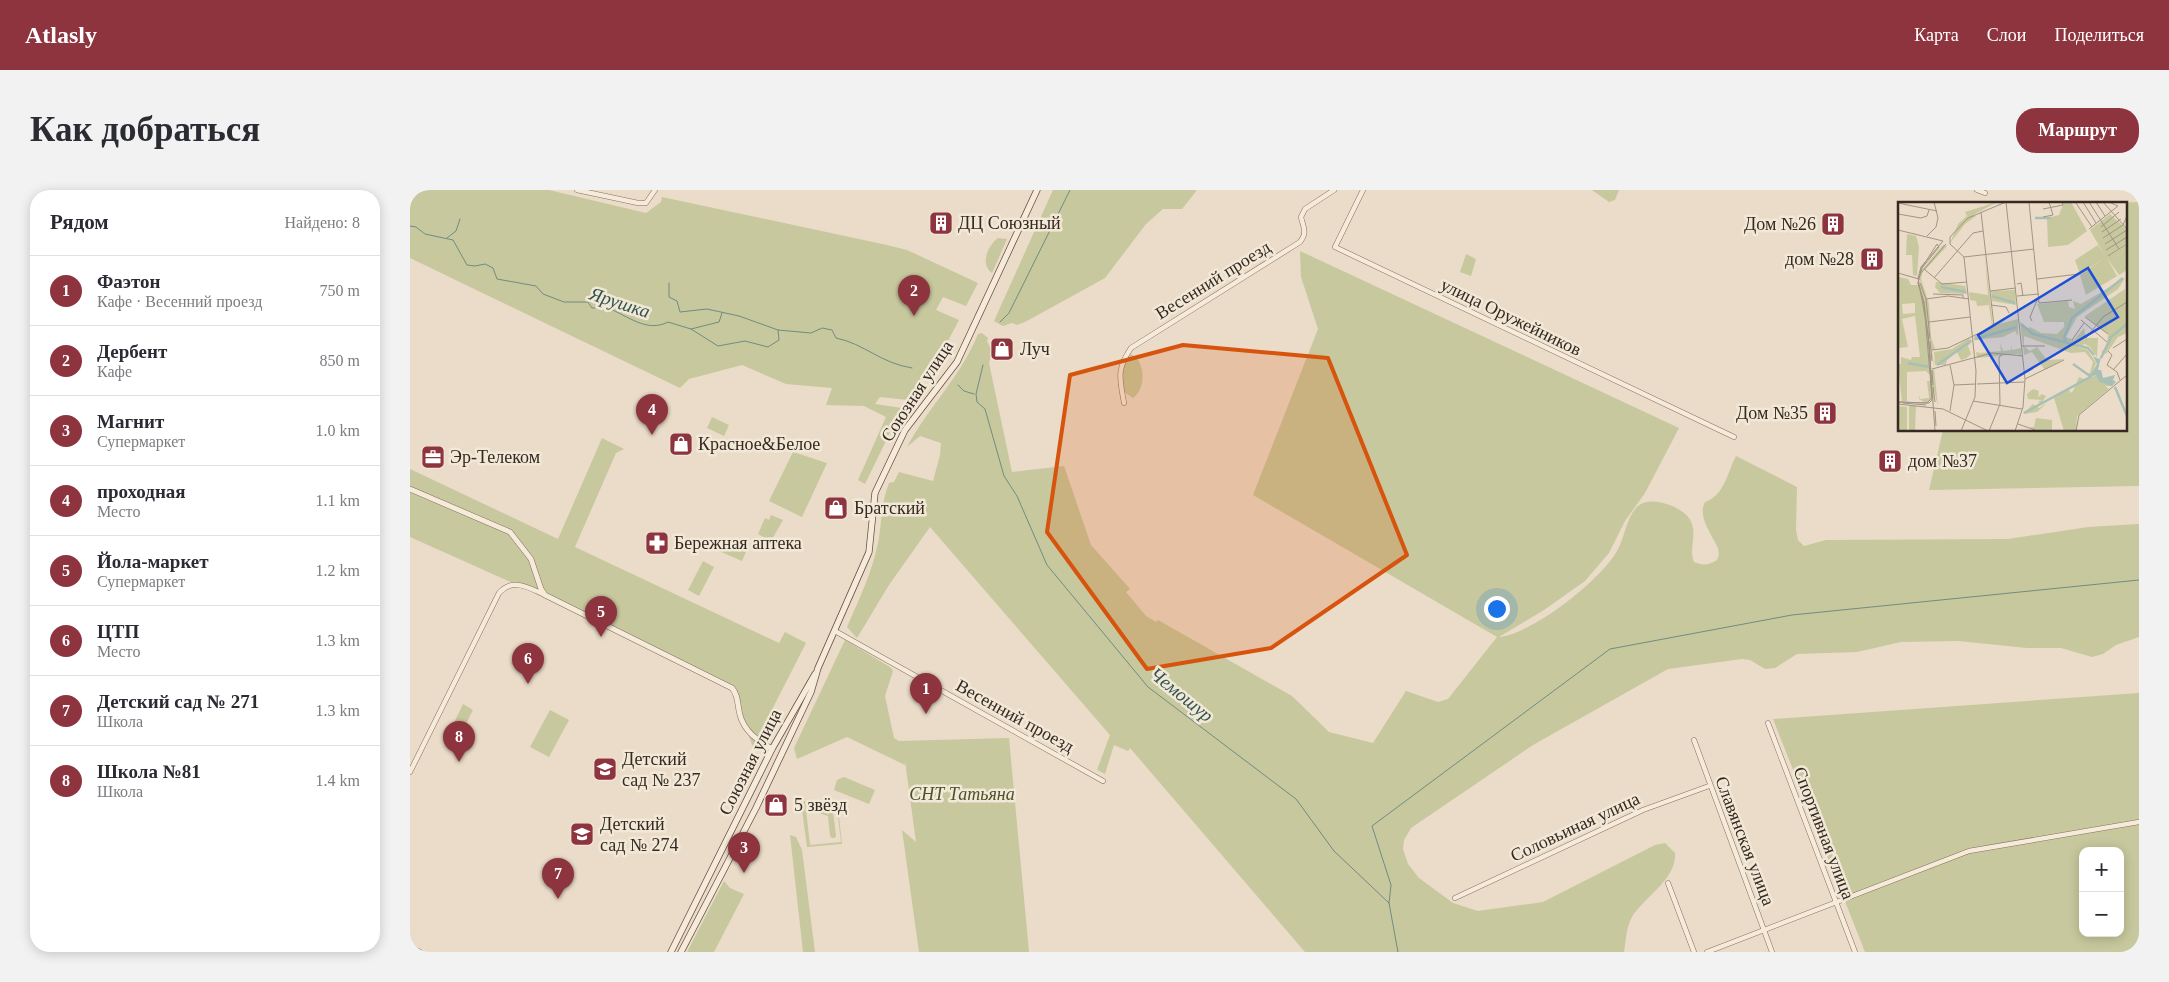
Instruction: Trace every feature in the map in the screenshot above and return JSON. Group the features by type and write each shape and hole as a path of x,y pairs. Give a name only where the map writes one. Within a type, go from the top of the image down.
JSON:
{"main road":[{"name":"Союзная улица","path":"681,952 756,808 870,552 875,493 905,430 957,362 1037,190"},
{"name":"Союзная улица","path":"671,952 772,749 808,690"}],"street":[{"path":"577,190 638,204 646,203 655,190"},
{"name":"Весенний проезд","path":"1124,403 1119,374 1122,360 1130,348 1300,242 1305,231 1301,217 1305,209 1334,190"},
{"name":"улица Оружейников","path":"1363,190 1334,247 1734,437"},
{"path":"1977,190 1985,193"},
{"path":"410,489 510,532 531,559 541,591 545,595"},
{"path":"410,772 499,593 509,586 520,584 732,688 736,694 740,716 746,727 758,741 772,749"},
{"name":"Весенний проезд","path":"835,632 1103,781"},
{"name":"Спортивная улица","path":"1768,723 1855,952"},
{"name":"Славянская улица","path":"1694,740 1709,786 1772,952"},
{"name":"Соловьиная улица","path":"1455,898 1643,810 1709,786"},
{"path":"1706,952 1969,851 2139,822"},
{"path":"1668,883 1694,952"},
{"path":"410,947 420,952"}],"highlighted area":[{"path":"1183,345 1328,358 1407,555 1271,648 1147,669 1047,532 1070,375"}],"green space":[{"path":"410,190 549,190 646,213 661,202 662,197 907,250 978,283 966,306 943,297 936,310 959,320 939,358 908,400 880,397 875,404 902,408 865,484 858,480 886,417 864,406 826,405 832,388 786,384 742,365 689,379 680,388 410,258"},
{"path":"1053,190 1197,190 1182,209 1163,209 1146,224 1105,278 1025,322 1017,325 1012,323 1003,326 994,321"},
{"path":"1592,190 1619,190 1615,200 1609,202"},
{"path":"2126,202 2139,202 2139,486 1929,490 1943,431 2126,431"},
{"path":"998,238 1007,239 992,273 986,265 986,255 994,241"},
{"path":"1300,251 1679,428 1645,493 1625,521 1609,553 1585,581 1544,610 1499,637 1513,634 1547,616 1581,590 1609,563 1617,551 1631,516 1638,506 1644,503 1665,503 1685,514 1692,523 1692,557 1694,562 1706,564 1717,560 1718,548 1706,525 1703,507 1705,502 1712,499 1725,483 1736,456 1797,487 1796,530 1798,540 1804,546 1826,540 2008,539 2088,527 2139,524 2139,637 2116,645 2103,654 2092,657 2061,648 2027,648 1958,641 1901,642 1857,652 1797,654 1775,668 1765,669 1750,660 1742,659 1668,669 1533,745 1411,828 1404,840 1403,849 1408,864 1419,878 1453,903 1478,911 1543,902 1655,845 1665,843 1675,853 1671,871 1632,917 1627,930 1624,952 1305,952 1130,748 1128,751 1114,745 1105,774 1097,770 1110,735 930,527 889,585 857,638 847,627 872,565 878,543 884,498 889,483 894,482 899,472 933,481 941,443 920,436 907,447 971,350 978,334 982,333 988,338 987,341 992,351 989,363 1012,472 1064,466 1091,545 1130,589 1126,592 1146,616 1156,622 1158,620 1292,696 1329,732 1373,743 1406,691 1438,702 1448,699 1497,637 1253,495 1318,329 1301,277"},
{"path":"1466,254 1476,259 1471,276 1460,272"},
{"path":"1131,354 1136,358 1142,369 1142,382 1137,394 1133,398 1124,392 1122,377 1123,367"},
{"path":"712,417 729,425 724,436 707,428"},
{"path":"602,438 624,449 616,453 575,547 779,643 785,632 806,643 753,747 732,691 522,587 410,537 410,469 558,539"},
{"path":"793,452 827,463 802,517 769,501"},
{"path":"771,515 783,520 771,541 758,534 765,518 769,520"},
{"path":"717,539 746,552 742,561 712,548"},
{"path":"703,561 714,567 699,596 688,590"},
{"name":"СНТ Татьяна","path":"845,640 890,667 893,671 885,696 894,738 899,741 1009,738 1029,952 919,952 902,830 916,842 905,761 905,765 847,737 797,759 794,748"},
{"path":"518,651 527,656 520,669 511,664"},
{"path":"2139,693 2139,952 1865,952 1773,719"},
{"path":"463,704 473,710 463,730 453,725"},
{"path":"550,710 569,720 549,757 530,747"},
{"path":"844,777 875,790 869,804 834,790 837,780"},
{"path":"814,800 838,808 842,844 807,847 801,802 805,801 810,845 841,842 837,809"},
{"path":"812,805 833,812 835,838 830,836 828,816 812,811"},
{"path":"790,835 796,837 802,850 815,952 803,952"},
{"path":"724,881 730,888 744,894 714,952 687,952"}],"waterway":[{"name":"Чемошур","path":"1000,322 1009,313 1070,190"},
{"path":"447,238 456,231 460,219"},
{"name":"Ярушка","path":"410,226 416,227 425,234 453,240 467,265 485,264 493,268 497,279 536,286 543,294 564,302 588,302 592,308 608,308 645,325 653,326 668,322 691,329 718,346 745,341 768,347 779,340 778,330 811,333 822,328 832,330 836,338 901,366 912,368"},
{"path":"669,283 669,297 677,301 680,312 707,309 739,316 778,330"},
{"path":"691,329 719,322 722,313"},
{"name":"Чемошур","path":"983,365 976,394 977,402 985,409 1004,476 1017,496 1047,565 1148,687 1296,799 1334,851 1389,903 1398,952"},
{"name":"Ярушка","path":"958,385 964,391 974,394"},
{"path":"1389,903 1391,885 1372,826 1610,649 1792,615 2139,580"}],"place":[{"name":"ДЦ Союзный","path":"941,223"},
{"name":"Дом №26","path":"1833,224"},
{"name":"дом №28","path":"1872,259"},
{"name":"Дербент","path":"914,316"},
{"name":"Луч","path":"1002,349"},
{"name":"Дом №35","path":"1825,413"},
{"name":"проходная","path":"652,435"},
{"name":"Красное&Белое","path":"681,444"},
{"name":"Эр-Телеком","path":"433,457"},
{"name":"дом №37","path":"1890,461"},
{"name":"Братский","path":"836,508"},
{"name":"Бережная аптека","path":"657,543"},
{"name":"Йола-маркет","path":"601,637"},
{"name":"ЦТП","path":"528,684"},
{"name":"Фаэтон","path":"926,714"},
{"name":"Школа №81","path":"459,762"},
{"name":"Детский сад № 237","path":"605,769"},
{"name":"5 звёзд","path":"776,805"},
{"name":"Детский сад № 274","path":"582,834"},
{"name":"Магнит","path":"744,873"},
{"name":"Детский сад № 271","path":"558,899"}]}
